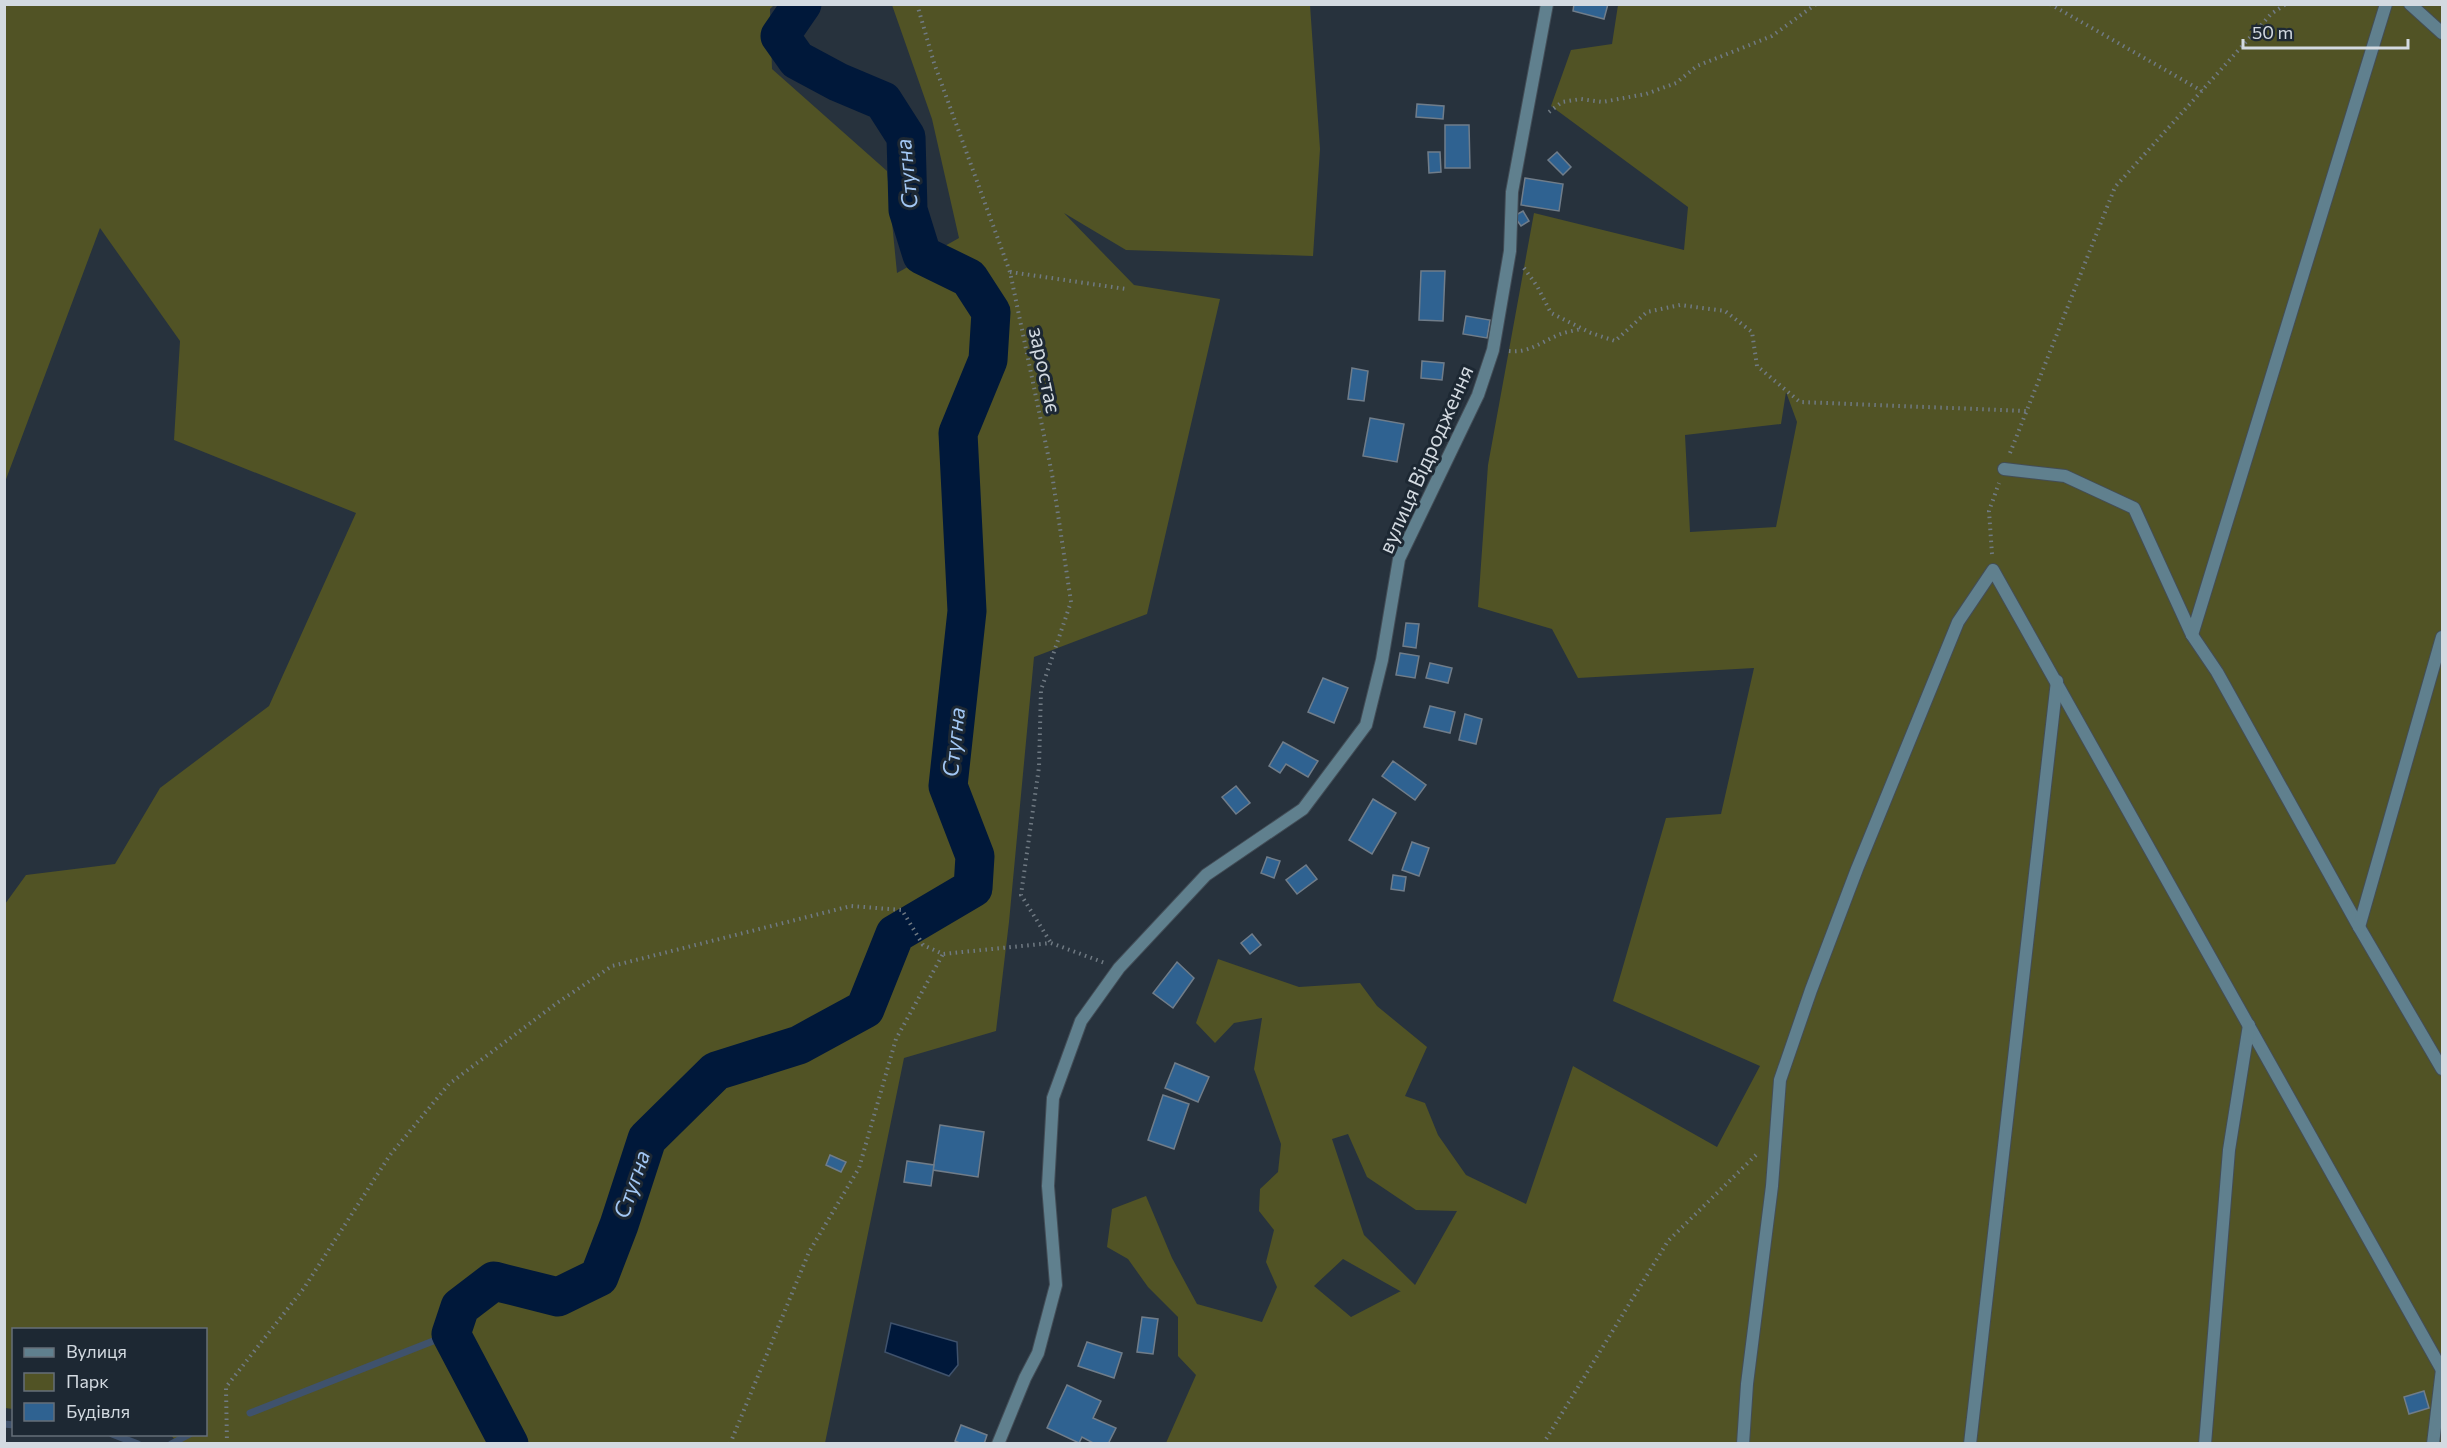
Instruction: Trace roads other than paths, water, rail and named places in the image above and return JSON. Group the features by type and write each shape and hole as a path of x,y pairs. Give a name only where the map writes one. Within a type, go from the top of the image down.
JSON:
{"street":[{"name":"вулиця Відродження","path":"998,1443 1038,1353 1056,1285 1048,1186 1053,1098 1081,1021 1119,968 1206,875 1303,809 1366,725 1382,660 1399,559 1478,395 1493,350 1510,250 1512,192 1546,4"},
{"path":"2192,635 2386,4"},
{"path":"2410,4 2442,33"},
{"path":"2004,469 2065,476 2134,508 2192,635 2217,672 2359,927 2442,1069"},
{"path":"1743,1443 1747,1384 1772,1186 1780,1080 1853,880 1958,622 1993,570 2250,1024 2442,1370 2433,1443"},
{"path":"2359,927 2442,637"},
{"path":"1970,1443 2056,681"},
{"path":"2205,1443 2229,1150 2250,1024"}],"water":[{"path":"891,1323 957,1342 958,1365 949,1376 885,1352"}],"waterway":[{"name":"Стугна","path":"509,1444 451,1334 460,1307 494,1281 558,1297 599,1277 619,1225 647,1139 716,1071 799,1045 865,1009 895,934 973,888 975,856 948,786 967,611 958,433 988,360 991,312 969,278 922,255 908,210 906,137 883,101 838,82 797,60 780,36 802,4"},
{"path":"250,1413 451,1334"},
{"path":"4,1424 12,1425"},
{"path":"117,1436 138,1444"},
{"path":"171,1444 186,1436"}]}
